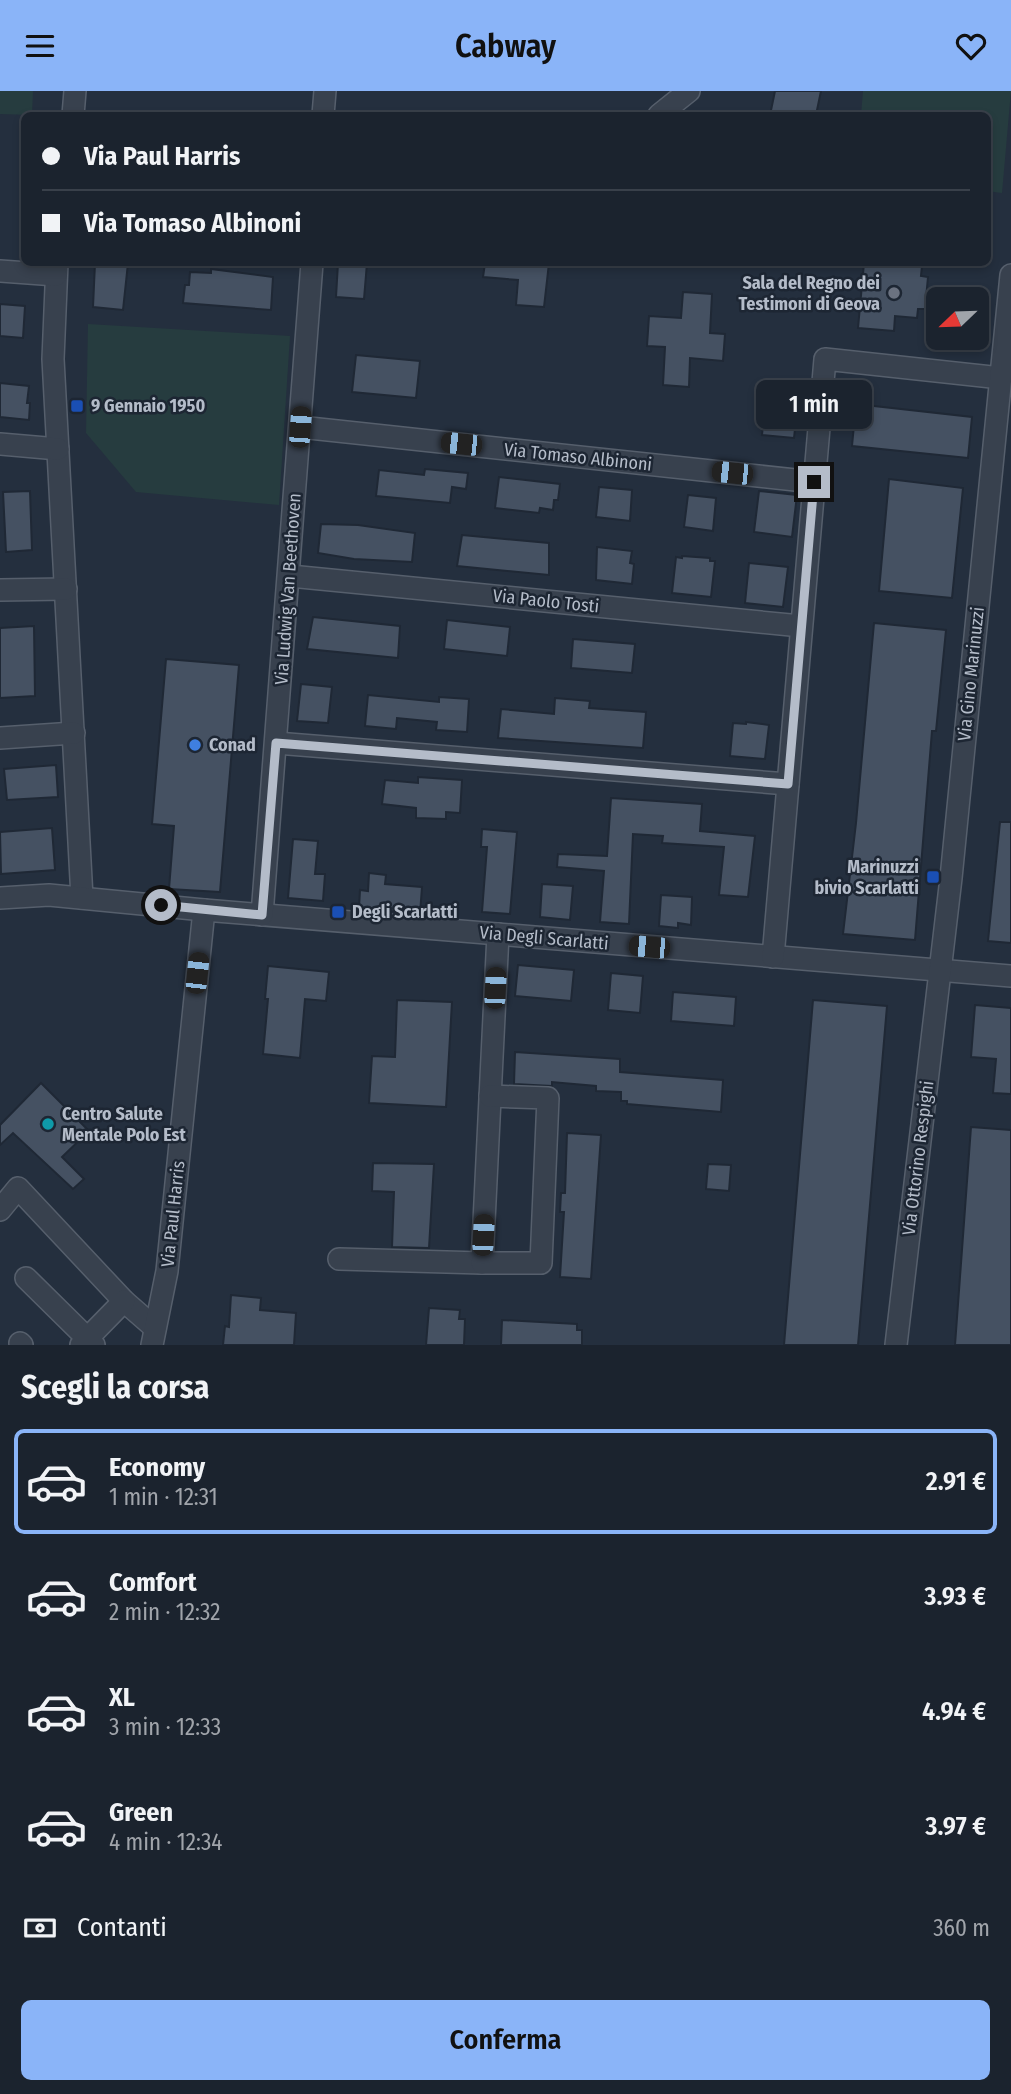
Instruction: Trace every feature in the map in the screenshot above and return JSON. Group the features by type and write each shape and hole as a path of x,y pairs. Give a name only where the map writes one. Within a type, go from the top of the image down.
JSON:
{"street":[{"path":"73,112 75,91"},
{"path":"323,112 325,91"},
{"path":"663,112 689,91"},
{"name":"Via Ludwig Van Beethoven","path":"262,915 312,266"},
{"path":"0,271 57,269 53,359 82,898"},
{"name":"Via Gino Marinuzzi","path":"940,970 1011,275"},
{"path":"773,957 825,359 1000,378"},
{"name":"Via Tomaso Albinoni","path":"300,427 814,482"},
{"path":"0,444 58,449"},
{"name":"Via Paolo Tosti","path":"290,576 801,627"},
{"path":"0,590 65,589"},
{"path":"0,738 74,733"},
{"path":"276,743 788,784"},
{"path":"0,898 49,895 204,910"},
{"name":"Via Degli Scarlatti","path":"204,910 1011,976"},
{"name":"Via Paul Harris","path":"153,1336 167,1271 204,910"},
{"path":"482,1263 498,934"},
{"name":"Via Ottorino Respighi","path":"896,1345 940,970"},
{"path":"339,1259 541,1263 548,1098 490,1095"},
{"path":"0,1210 18,1188 124,1301 153,1336"},
{"path":"26,1278 88,1343 124,1301"}],"green space":[{"path":"0,91 33,91 32,112 0,114"},
{"path":"863,91 1011,91 1002,193 991,192 991,112 861,112"},
{"path":"88,324 290,336 279,505 136,492 86,433"}],"building":[{"path":"775,91 821,91 817,112 771,112"},
{"path":"95,266 128,266 123,310 93,307"},
{"path":"338,266 367,266 364,299 336,297"},
{"path":"485,266 549,266 544,307 516,305 518,280 483,277"},
{"name":"Sala del Regno dei Testimoni di Geova","path":"864,266 922,266 921,276 928,277 925,309 918,309 917,318 895,316 894,331 858,328"},
{"path":"211,269 273,277 271,310 183,303 190,272 211,273"},
{"path":"683,292 712,294 710,333 725,334 723,361 690,358 689,387 663,385 665,347 647,346 649,316 681,318"},
{"path":"0,304 25,306 23,338 0,336"},
{"path":"356,355 420,361 416,398 352,392"},
{"path":"0,383 29,386 29,420 0,417"},
{"path":"767,388 799,393 794,438 762,435"},
{"path":"856,404 972,417 968,458 852,446"},
{"path":"425,469 468,473 466,489 452,487 450,503 376,496 379,470 424,475"},
{"path":"499,477 560,484 558,500 554,500 553,510 540,508 539,513 495,508"},
{"path":"889,479 963,488 952,598 879,591"},
{"path":"599,487 632,490 630,521 596,517"},
{"path":"30,491 32,550 6,552 3,492"},
{"path":"759,491 797,495 792,537 754,532"},
{"path":"688,495 716,498 713,531 684,527"},
{"path":"321,524 358,525 415,533 412,562 354,559 318,553"},
{"path":"462,535 549,543 549,575 457,566"},
{"path":"597,547 632,551 632,584 596,580"},
{"path":"676,557 710,558 710,561 715,561 711,597 672,593"},
{"path":"749,563 788,567 783,607 745,603"},
{"path":"313,617 400,626 398,658 307,649"},
{"path":"447,620 510,627 507,656 444,649"},
{"path":"874,623 946,630 936,731 932,731 915,940 843,934"},
{"path":"34,626 35,696 0,698 0,628"},
{"path":"573,639 635,644 632,673 571,668"},
{"name":"Conad","path":"166,659 239,665 220,892 169,889 174,826 152,824"},
{"path":"301,684 332,687 328,723 297,721"},
{"path":"368,695 439,702 439,697 469,699 467,732 436,730 437,722 397,718 396,729 365,726"},
{"path":"555,698 590,701 589,708 646,712 643,748 498,738 501,709 554,714"},
{"path":"733,723 769,725 765,759 730,756"},
{"path":"56,765 58,797 7,800 4,769"},
{"path":"418,777 462,780 460,813 446,812 446,819 416,818 416,808 382,804 385,780 418,783"},
{"path":"611,798 702,804 700,831 755,836 748,897 719,895 724,847 662,843 663,836 633,834 629,924 600,922 604,871 557,867 558,854 607,856"},
{"path":"1000,822 1011,822 1011,943 988,941"},
{"path":"52,828 55,870 1,874 0,832"},
{"path":"482,829 517,832 510,914 482,912 487,847 481,847"},
{"path":"293,839 318,841 315,874 325,874 323,901 288,898"},
{"path":"369,873 386,875 385,884 422,887 420,914 359,908 360,890 368,891"},
{"path":"542,884 573,886 570,920 540,917"},
{"path":"661,895 692,897 691,925 678,923 678,928 659,926"},
{"path":"518,965 574,970 571,1001 515,996"},
{"path":"268,966 329,972 326,1001 305,999 300,1058 263,1054"},
{"path":"611,973 643,976 640,1013 608,1010"},
{"path":"673,992 736,997 734,1026 671,1021"},
{"path":"397,1000 452,1002 446,1107 369,1103 372,1056 395,1057"},
{"path":"813,1000 887,1006 858,1345 784,1345"},
{"path":"975,1005 1011,1008 1011,1094 993,1093 996,1059 971,1057"},
{"path":"515,1052 620,1059 620,1072 723,1080 721,1112 627,1104 627,1101 621,1101 621,1092 596,1091 596,1086 552,1082 552,1086 514,1084"},
{"name":"Centro Salute Mentale Polo Est","path":"41,1083 89,1131 62,1157 84,1179 73,1189 13,1133 0,1145 0,1125"},
{"path":"971,1127 1011,1130 1011,1345 955,1345"},
{"path":"567,1133 601,1135 591,1279 560,1277 564,1212 560,1212 561,1193 565,1193"},
{"path":"373,1163 434,1164 429,1248 392,1247 394,1192 372,1191"},
{"path":"708,1164 731,1165 729,1191 706,1189"},
{"path":"231,1295 261,1298 260,1310 296,1313 294,1345 223,1345 225,1326 229,1327"},
{"path":"429,1308 460,1310 459,1319 465,1319 464,1345 426,1345"},
{"path":"502,1320 577,1324 577,1330 582,1330 582,1345 501,1345"}],"place":[{"name":"Sala del Regno dei Testimoni di Geova","path":"894,293"},
{"name":"9 Gennaio 1950","path":"77,406"},
{"name":"Conad","path":"195,745"},
{"name":"Marinuzzi bivio Scarlatti","path":"933,877"},
{"name":"Degli Scarlatti","path":"338,912"},
{"name":"Centro Salute Mentale Polo Est","path":"48,1124"}],"route":[{"path":"161,905 262,915 276,743 788,784 814,482"}]}
